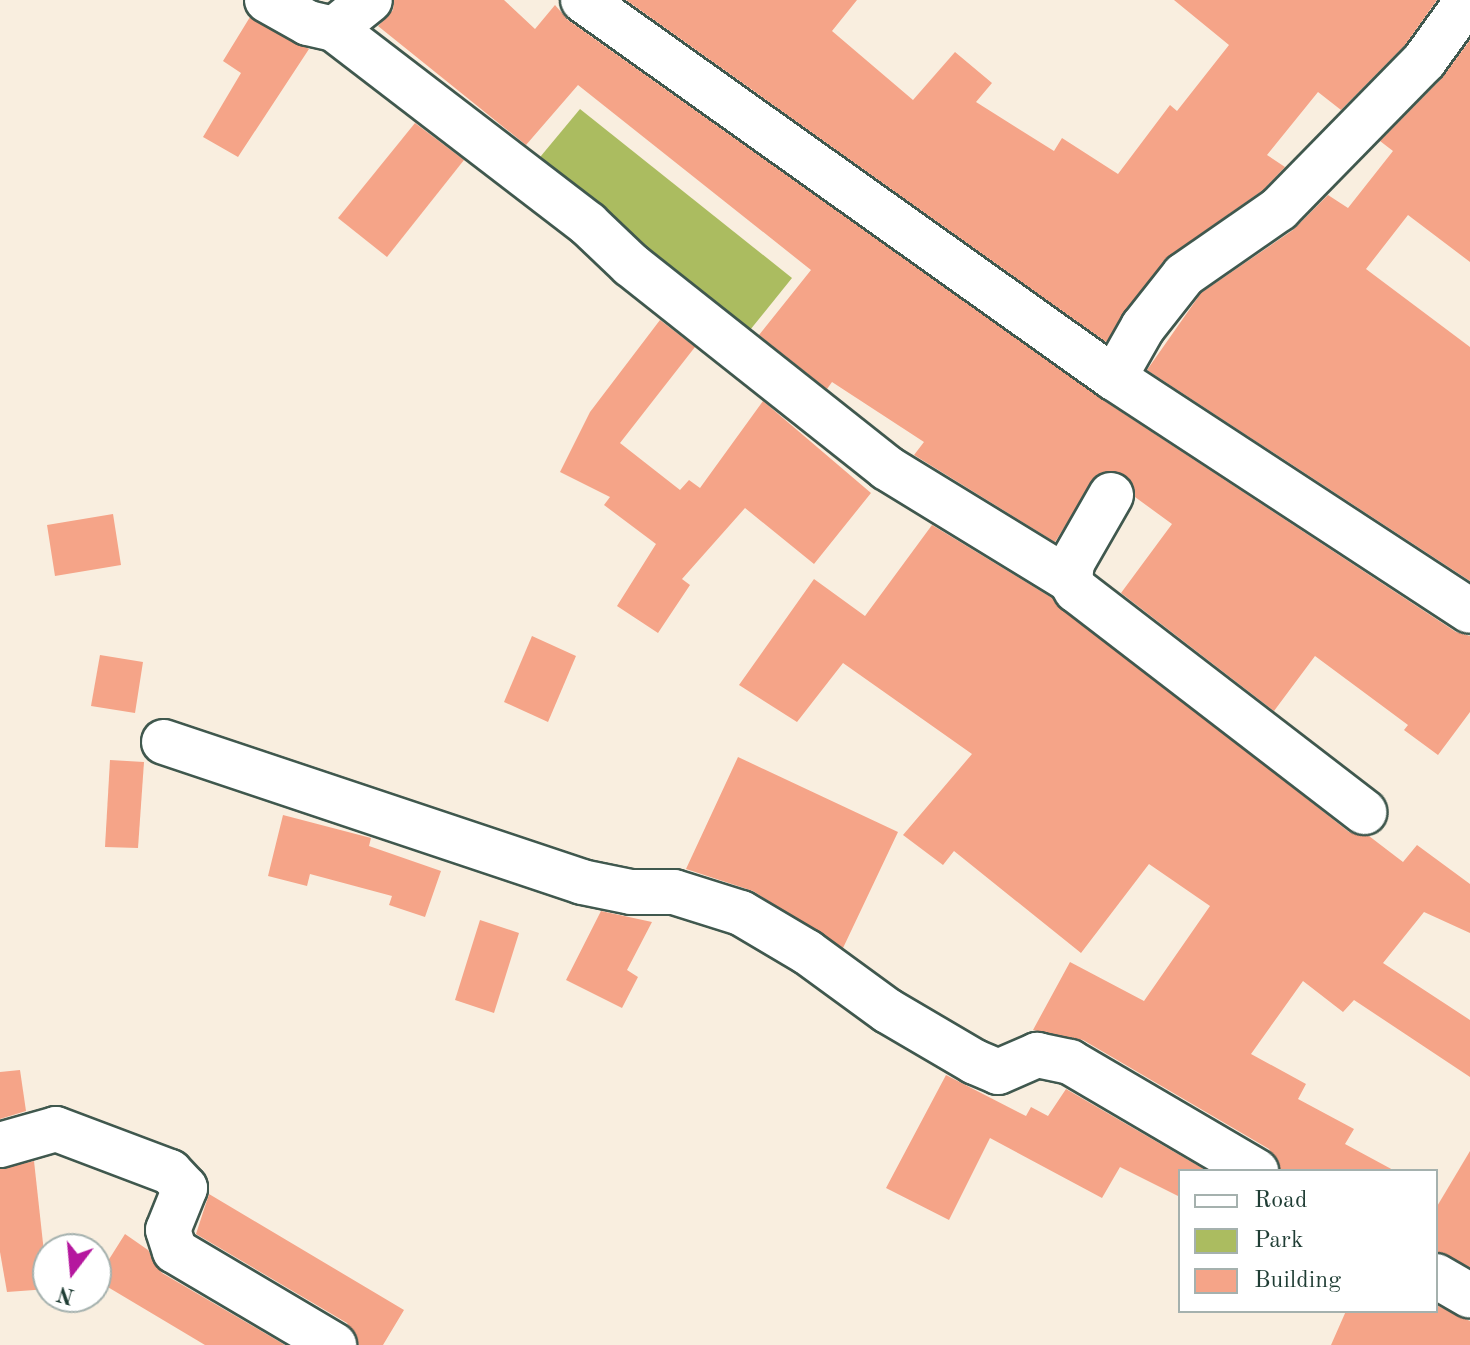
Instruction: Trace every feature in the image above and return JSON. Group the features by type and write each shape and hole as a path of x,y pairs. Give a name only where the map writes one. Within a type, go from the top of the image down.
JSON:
{"street":[{"path":"267,0 308,23 334,29 588,224 631,265 887,468 1070,580 1076,590 1364,812"},
{"path":"334,29 370,0"},
{"path":"1114,378 1143,327 1184,275 1279,209 1424,61 1468,0"},
{"path":"588,1 1114,378 1470,611"},
{"path":"1070,580 1072,563 1111,495"},
{"path":"164,742 582,882 631,892 674,892 741,913 807,952 888,1011 975,1062 998,1072 1037,1055 1070,1062 1253,1169"},
{"path":"0,1145 56,1129 170,1172 185,1188 168,1230 175,1251 334,1345"},
{"path":"1438,1277 1470,1296"}],"green space":[{"path":"580,109 792,278 746,335 531,168"}],"building":[{"path":"394,0 504,0 535,29 555,5 568,20 1100,398 1456,632 1470,636 1470,712 1438,755 1404,730 1408,725 1315,656 1274,711 1121,593 1172,524 1135,497 1124,474 1098,474 1055,542 914,455 924,442 832,382 827,389 759,335 811,270 578,85 526,145 378,26 393,10"},
{"path":"626,0 857,0 832,31 913,100 955,52 992,83 976,102 1054,151 1062,138 1118,174 1170,105 1177,111 1229,45 1174,0 1437,0 1405,45 1341,110 1318,92 1267,155 1285,167 1263,190 1165,259 1106,342"},
{"path":"250,17 309,49 238,157 203,137 241,73 223,61"},
{"path":"1470,40 1470,262 1408,215 1366,269 1470,347 1470,581 1147,370 1201,293 1293,230 1328,195 1348,208 1393,151 1380,141 1442,78"},
{"path":"415,123 464,160 387,257 338,218"},
{"path":"660,320 695,347 620,443 680,490 689,480 700,488 763,401 871,493 814,564 745,508 682,579 690,585 658,633 617,606 656,544 604,505 610,497 560,472 590,412"},
{"path":"113,514 121,565 55,576 47,525"},
{"path":"932,525 1052,598 1349,832 1369,836 1403,862 1417,845 1470,884 1470,933 1424,912 1383,963 1470,1020 1470,1077 1354,1000 1343,1012 1303,981 1251,1054 1306,1084 1298,1099 1354,1129 1345,1144 1391,1169 1280,1169 1269,1149 1083,1040 1033,1030 1070,962 1144,1001 1210,906 1149,864 1081,953 954,851 943,865 903,835 972,754 843,663 797,722 739,685 814,579 865,616"},
{"path":"532,636 576,656 548,722 504,702"},
{"path":"100,655 143,662 135,713 91,706"},
{"path":"738,757 898,832 843,948 753,891 686,869"},
{"path":"110,760 144,762 138,848 105,847"},
{"path":"283,815 371,838 369,846 441,871 425,917 389,905 392,896 310,874 307,886 268,876"},
{"path":"601,911 652,922 627,970 638,977 622,1008 566,980"},
{"path":"480,920 519,933 494,1013 455,1000"},
{"path":"20,1070 26,1111 0,1119 0,1072"},
{"path":"946,1075 1026,1116 1031,1107 1048,1116 1066,1089 1204,1169 1178,1169 1178,1196 1120,1167 1102,1198 990,1138 949,1220 886,1188"},
{"path":"1470,1151 1470,1267 1438,1252 1438,1205"},
{"path":"34,1161 42,1233 32,1233 32,1290 7,1292 0,1252 0,1169"},
{"path":"209,1194 404,1310 383,1345 359,1345 347,1323 196,1234"},
{"path":"125,1234 148,1250 162,1273 285,1345 205,1345 112,1290 112,1255"},
{"path":"1438,1306 1470,1321 1470,1345 1331,1345 1345,1313 1438,1313"}]}
